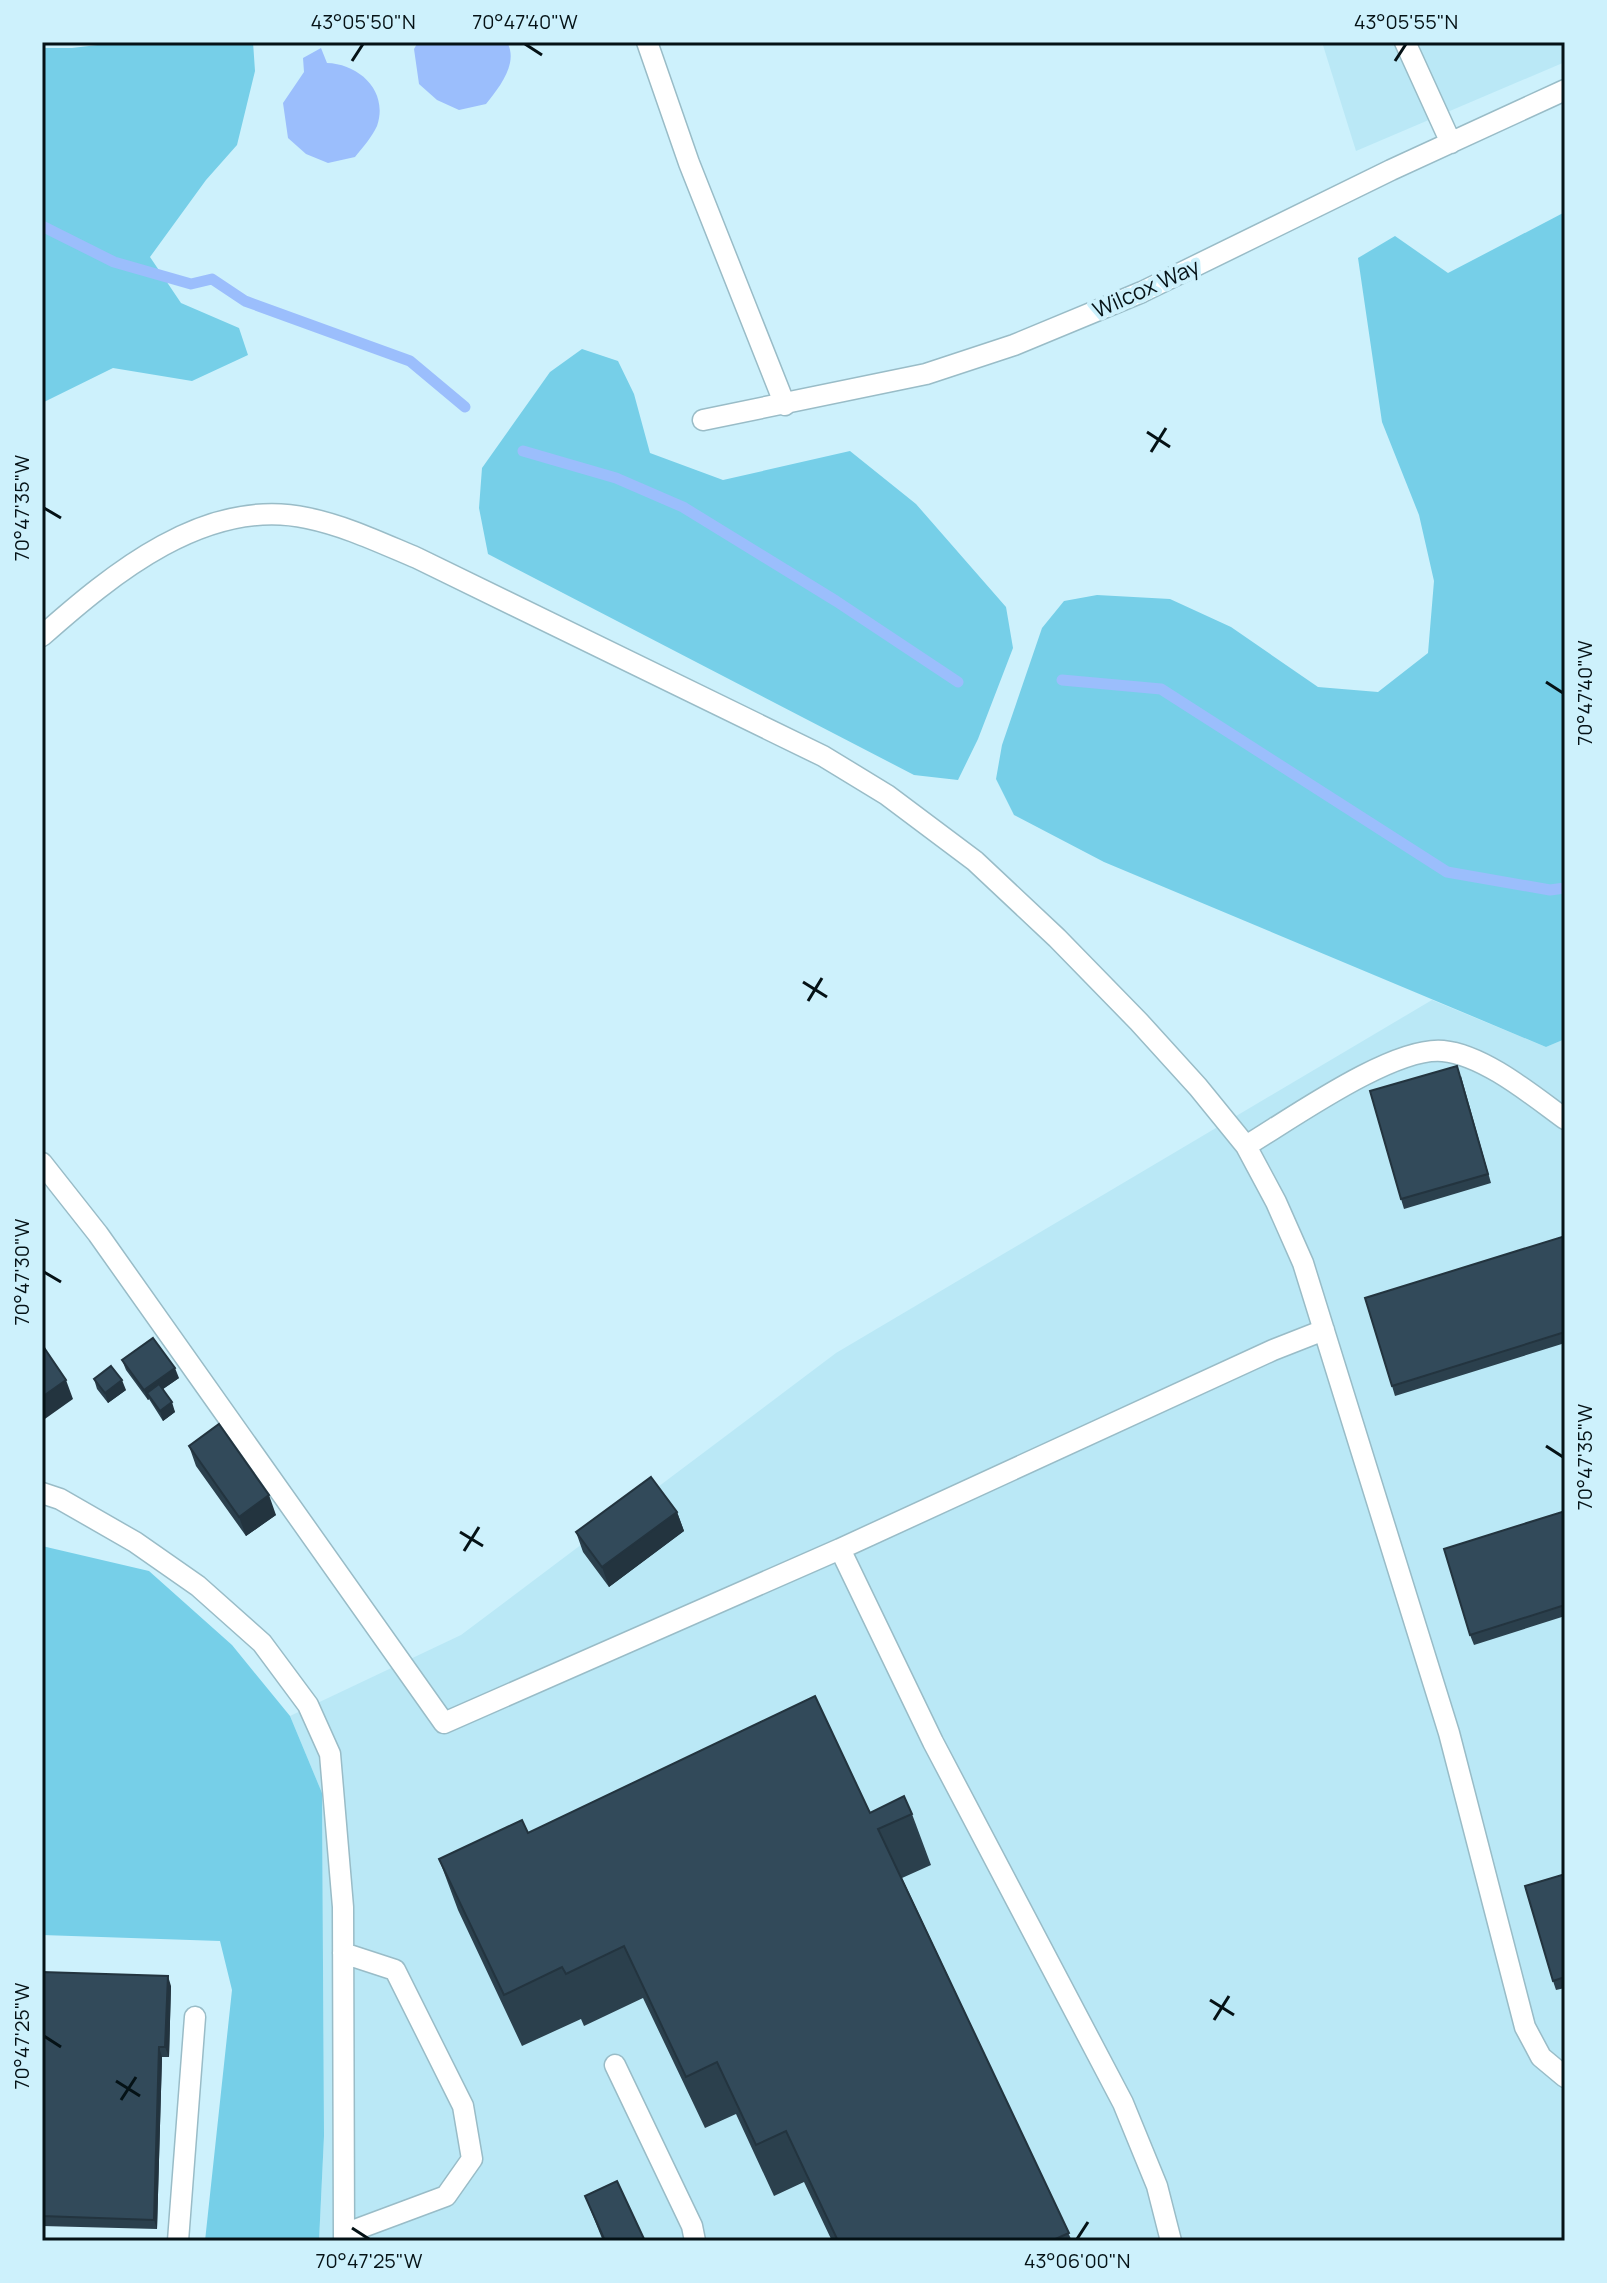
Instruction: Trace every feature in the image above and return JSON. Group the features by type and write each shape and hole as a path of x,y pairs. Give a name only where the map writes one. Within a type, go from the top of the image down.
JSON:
{"lane":[{"path":"647,42 689,163 785,405"},
{"path":"1405,42 1451,143"},
{"name":"Wilcox Way","path":"703,420 926,374 1014,345 1142,292 1565,90"},
{"path":"42,636 87,596 130,565 176,538 224,521 263,515 304,517 352,530 404,552 823,756 887,795 975,861 1057,938 1198,1087 1246,1146 1276,1202 1303,1263 1449,1733 1525,2027 1541,2057 1565,2077"},
{"path":"1246,1146 1374,1069 1408,1055 1442,1051 1477,1062 1519,1086 1565,1119"},
{"path":"42,1163 98,1234 444,1723 840,1549 1273,1350 1324,1330"},
{"path":"42,1493 60,1499 135,1542 198,1586 262,1643 308,1705 330,1754 343,1907 343,1953 344,2238 446,2196 472,2159 463,2106 395,1970 343,1953"},
{"path":"840,1549 933,1742 1123,2103 1157,2186 1171,2241"},
{"path":"178,2241 195,2017"},
{"path":"615,2065 692,2226 695,2241"}],"shaded area":[{"path":"123,42 253,42 255,71 237,145 206,180 150,257 181,303 239,328 248,355 192,381 113,368 42,403 42,48"},
{"path":"418,42 507,42 511,58 509,67 502,83 486,104 459,110 437,100 419,84 414,49"},
{"path":"1322,42 1565,42 1565,62 1356,151"},
{"path":"321,48 327,63 350,68 368,82 375,91 380,113 375,130 355,157 328,163 306,154 288,138 283,103 304,72 303,58"},
{"path":"1565,212 1565,1039 1546,1047 1104,862 1014,815 996,779 1002,745 1042,628 1064,601 1097,595 1170,599 1231,627 1318,687 1378,692 1428,653 1434,581 1419,515 1382,422 1358,258 1395,236 1448,273"},
{"path":"582,349 618,361 634,394 650,453 723,480 850,451 916,504 1006,607 1013,648 978,739 958,780 914,775 488,554 479,508 482,468 550,372"},
{"path":"1432,1000 1546,1047 1565,1039 1565,2241 319,2241 324,2136 322,1793 290,1716 461,1635 836,1353"},
{"path":"42,1546 149,1571 232,1645 290,1716 322,1793 324,2136 319,2241 205,2241 232,1990 220,1941 42,1935"}],"building":[{"path":"1457,1066 1488,1174 1401,1199 1370,1091"},
{"path":"1565,1236 1565,1332 1392,1386 1365,1298"},
{"path":"153,1338 175,1368 144,1390 122,1360"},
{"path":"45,1349 66,1380 42,1397 42,1351"},
{"path":"111,1366 122,1380 105,1393 94,1379"},
{"path":"159,1384 172,1402 160,1411 147,1393"},
{"path":"219,1424 269,1495 239,1517 189,1446"},
{"path":"651,1477 677,1512 602,1567 576,1532"},
{"path":"1565,1511 1565,1605 1470,1635 1444,1549"},
{"path":"815,1696 870,1813 904,1796 912,1814 878,1829 1069,2233 1051,2241 838,2241 786,2131 756,2145 717,2062 686,2077 624,1946 566,1974 562,1967 504,1995 439,1859 522,1820 528,1833"},
{"path":"1565,1874 1565,1977 1553,1981 1525,1886"},
{"path":"42,1972 168,1976 165,2047 159,2047 154,2220 42,2216"},
{"path":"617,2181 645,2241 605,2241 585,2196"}],"waterway":[{"path":"42,226 114,262 191,284 212,279 245,301 410,361 465,407"},
{"path":"523,451 616,478 683,507 836,601 958,682"},
{"path":"1062,680 1161,689 1447,872 1550,890 1565,888"}]}
